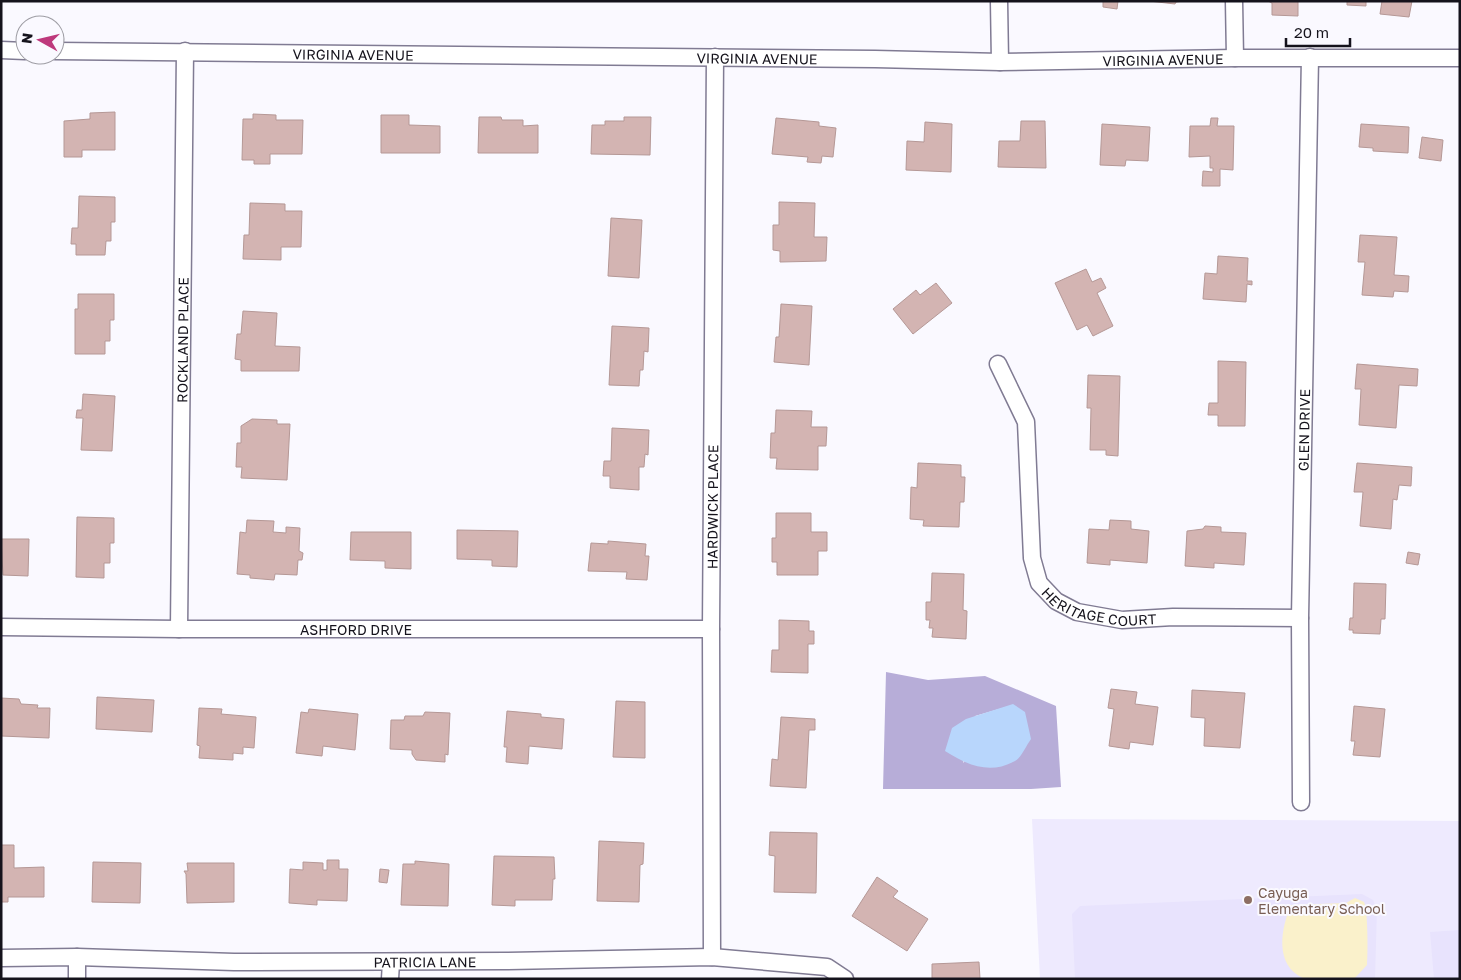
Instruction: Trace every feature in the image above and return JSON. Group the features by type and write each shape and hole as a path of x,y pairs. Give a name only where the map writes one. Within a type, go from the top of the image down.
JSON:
{"street":[{"path":"999,1 1000,62"},
{"path":"1234,1 1235,58"},
{"path":"1,50 15,50"},
{"name":"VIRGINIA AVENUE","path":"65,51 715,57 1000,62 1235,58 1460,58"},
{"name":"ROCKLAND PLACE","path":"179,629 185,51"},
{"name":"HARDWICK PLACE","path":"712,957 711,629 715,57"},
{"name":"GLEN DRIVE","path":"1301,802 1300,618 1310,58"},
{"name":"HERITAGE COURT","path":"998,364 1026,422 1032,558 1039,583 1056,601 1078,612 1122,620 1173,617 1300,618"},
{"name":"ASHFORD DRIVE","path":"1,627 711,629"},
{"path":"77,957 77,979"},
{"name":"PATRICIA LANE","path":"1,958 77,957 207,962 391,962 712,957 827,967 845,979"},
{"path":"390,979 391,962"}],"shaded area":[{"path":"886,672 928,680 985,676 1056,706 1061,787 1031,789 883,789","holes":["1013,705 963,763 975,716"]},
{"name":"Cayuga Elementary School","path":"1032,819 1460,821 1460,979 1040,979"},
{"path":"1362,894 1373,900 1377,909 1375,979 1075,979 1072,914 1080,906"},
{"path":"1460,930 1460,979 1434,979 1430,932"}],"sand":[{"path":"1355,898 1364,902 1365,907 1367,965 1354,979 1307,979 1294,972 1287,964 1282,945 1287,914 1291,905 1346,903"}],"water":[{"path":"1013,704 1025,712 1031,739 1015,761 1006,765 988,768 970,764 945,751 952,728 966,719"}],"building":[{"path":"1103,1 1118,1 1117,9 1103,7"},
{"path":"1149,1 1184,1 1176,2 1175,4"},
{"path":"1268,1 1298,1 1298,16 1272,15 1272,3"},
{"path":"1347,1 1366,1 1366,6 1347,5"},
{"path":"1382,1 1412,1 1409,17 1380,14"},
{"path":"115,112 115,150 82,150 82,157 64,157 64,121 90,119 90,113"},
{"path":"253,114 276,115 276,120 303,120 302,154 270,154 270,164 254,164 254,160 242,160 243,119 253,119"},
{"path":"381,115 409,115 409,125 440,126 440,153 381,153"},
{"path":"479,117 523,120 523,126 538,125 538,153 478,153"},
{"path":"624,117 651,117 650,155 591,154 592,125 605,125 605,121 624,121"},
{"path":"776,118 819,122 819,126 836,128 833,157 822,156 821,163 807,162 808,157 772,154"},
{"path":"1211,118 1218,118 1217,126 1234,126 1233,170 1220,169 1220,186 1202,186 1203,171 1213,172 1213,168 1210,168 1210,156 1189,157 1190,126 1210,126"},
{"path":"1021,121 1045,121 1046,168 998,167 999,141 1020,141"},
{"path":"925,122 952,124 951,172 906,170 907,141 924,142"},
{"path":"1102,124 1150,127 1148,161 1126,160 1125,166 1100,165"},
{"path":"1361,124 1409,127 1408,153 1373,151 1373,148 1359,147"},
{"path":"1422,137 1443,140 1441,161 1419,158"},
{"path":"79,196 115,197 115,222 111,222 111,241 106,241 105,255 76,255 76,244 71,244 72,228 78,228"},
{"path":"779,202 815,203 814,237 827,237 826,261 780,262 780,251 773,250 773,225 779,225"},
{"path":"250,203 285,204 285,211 302,211 301,247 281,247 281,260 243,259 244,235 249,235"},
{"path":"611,218 642,220 639,278 608,276"},
{"path":"1360,235 1397,237 1394,275 1409,276 1408,292 1394,291 1393,297 1362,295 1365,262 1358,262"},
{"path":"1218,256 1248,258 1247,281 1252,281 1252,285 1247,284 1246,302 1203,299 1205,273 1217,274"},
{"path":"1086,269 1092,282 1101,278 1106,288 1097,293 1113,326 1093,336 1087,325 1077,330 1055,283"},
{"path":"936,283 952,303 913,334 893,309 916,290 920,295"},
{"path":"78,294 114,294 114,320 110,320 110,341 105,341 105,354 75,354 75,309 78,309"},
{"path":"781,304 812,306 809,365 774,362 776,337 779,337"},
{"path":"243,311 277,313 275,346 300,347 299,371 241,371 241,360 235,359 237,334 241,334"},
{"path":"612,326 649,328 648,352 644,351 643,370 640,370 639,386 609,385"},
{"path":"1218,361 1246,362 1245,426 1218,426 1218,415 1208,415 1209,403 1218,403"},
{"path":"1357,364 1418,369 1417,386 1399,385 1396,428 1359,425 1361,389 1355,389"},
{"path":"1088,375 1120,376 1118,456 1106,455 1106,450 1090,450 1091,408 1087,408"},
{"path":"83,394 115,396 112,451 81,450 83,418 76,418 77,410 82,410"},
{"path":"776,410 812,411 811,427 827,427 826,446 818,446 818,470 776,469 777,458 770,458 771,433 775,433"},
{"path":"252,419 277,420 277,424 290,424 287,480 241,478 242,467 236,467 237,443 241,443 241,426"},
{"path":"612,428 649,430 648,455 645,454 644,467 639,467 639,490 610,488 610,476 603,476 604,461 611,461"},
{"path":"918,463 961,465 961,477 965,477 964,502 960,502 959,527 923,526 924,520 910,519 911,487 917,488"},
{"path":"1357,463 1412,467 1411,486 1399,485 1397,500 1393,499 1391,529 1360,526 1363,492 1354,492"},
{"path":"776,513 811,513 811,532 827,532 827,551 818,551 818,575 777,575 777,562 772,562 772,538 776,538"},
{"path":"77,517 114,518 114,543 110,543 110,563 104,563 104,578 76,577"},
{"path":"247,520 274,521 273,532 286,533 286,527 300,528 299,551 303,553 302,560 298,560 297,575 275,574 274,580 250,578 250,575 237,574 240,532 246,533"},
{"path":"1110,520 1131,521 1131,529 1149,531 1147,563 1110,560 1110,565 1087,563 1089,529 1109,530"},
{"path":"1205,526 1221,527 1221,532 1246,533 1244,565 1214,563 1214,568 1185,566 1187,531 1203,529"},
{"path":"457,530 518,531 517,567 492,566 492,560 457,559"},
{"path":"351,532 411,532 411,569 385,568 385,561 350,560"},
{"path":"1,539 29,539 28,576 3,575"},
{"path":"608,541 646,544 645,556 649,556 647,580 626,579 627,572 588,571 591,543 608,544"},
{"path":"1408,552 1420,554 1418,565 1406,563"},
{"path":"932,573 964,574 963,610 967,611 966,639 932,637 933,628 929,628 930,620 926,620 926,602 931,602"},
{"path":"1354,583 1386,584 1385,619 1381,619 1380,634 1353,633 1353,630 1349,630 1350,618 1353,618"},
{"path":"779,620 809,621 809,631 814,631 814,644 808,644 808,673 771,672 772,650 779,650"},
{"path":"1111,689 1137,692 1135,704 1158,707 1153,745 1130,742 1129,749 1109,746 1114,709 1108,708"},
{"path":"1192,690 1245,693 1240,748 1204,746 1205,718 1191,717"},
{"path":"97,697 154,700 152,732 96,729"},
{"path":"1,698 19,699 21,704 38,705 37,708 50,708 49,738 1,736"},
{"path":"616,701 645,702 645,758 613,757"},
{"path":"1354,706 1385,709 1380,757 1353,755 1355,741 1351,741"},
{"path":"199,708 222,709 221,714 256,717 254,748 243,747 243,754 233,753 233,760 199,758 200,746 197,745"},
{"path":"309,709 358,714 355,750 323,746 322,756 296,753 301,712 308,713"},
{"path":"507,711 541,714 541,717 564,719 562,749 529,746 528,764 506,762 507,747 504,747"},
{"path":"425,712 450,713 448,755 445,754 445,762 416,760 412,750 390,749 391,720 404,720 405,716 423,716"},
{"path":"781,717 815,719 815,730 809,730 806,788 770,786 772,759 778,760"},
{"path":"770,832 817,833 816,893 774,892 775,856 769,855"},
{"path":"599,841 644,843 643,864 640,865 639,902 597,901"},
{"path":"1,845 14,845 14,868 44,867 44,897 8,897 8,902 1,902"},
{"path":"494,856 554,857 555,879 553,879 552,900 515,900 515,906 492,905"},
{"path":"327,860 339,860 339,869 348,869 347,901 317,900 317,905 289,903 290,869 303,870 303,862 323,863 323,870 327,870"},
{"path":"415,861 449,864 448,906 401,905 403,864 415,864"},
{"path":"93,862 141,863 140,903 92,902"},
{"path":"187,863 234,863 234,902 187,903 186,874 184,871 188,871"},
{"path":"380,869 389,870 387,883 379,882"},
{"path":"877,877 898,891 893,897 928,919 907,951 852,916"},
{"path":"979,962 980,979 932,979 932,964"}],"place":[{"name":"Cayuga Elementary School","path":"1248,900"}]}
